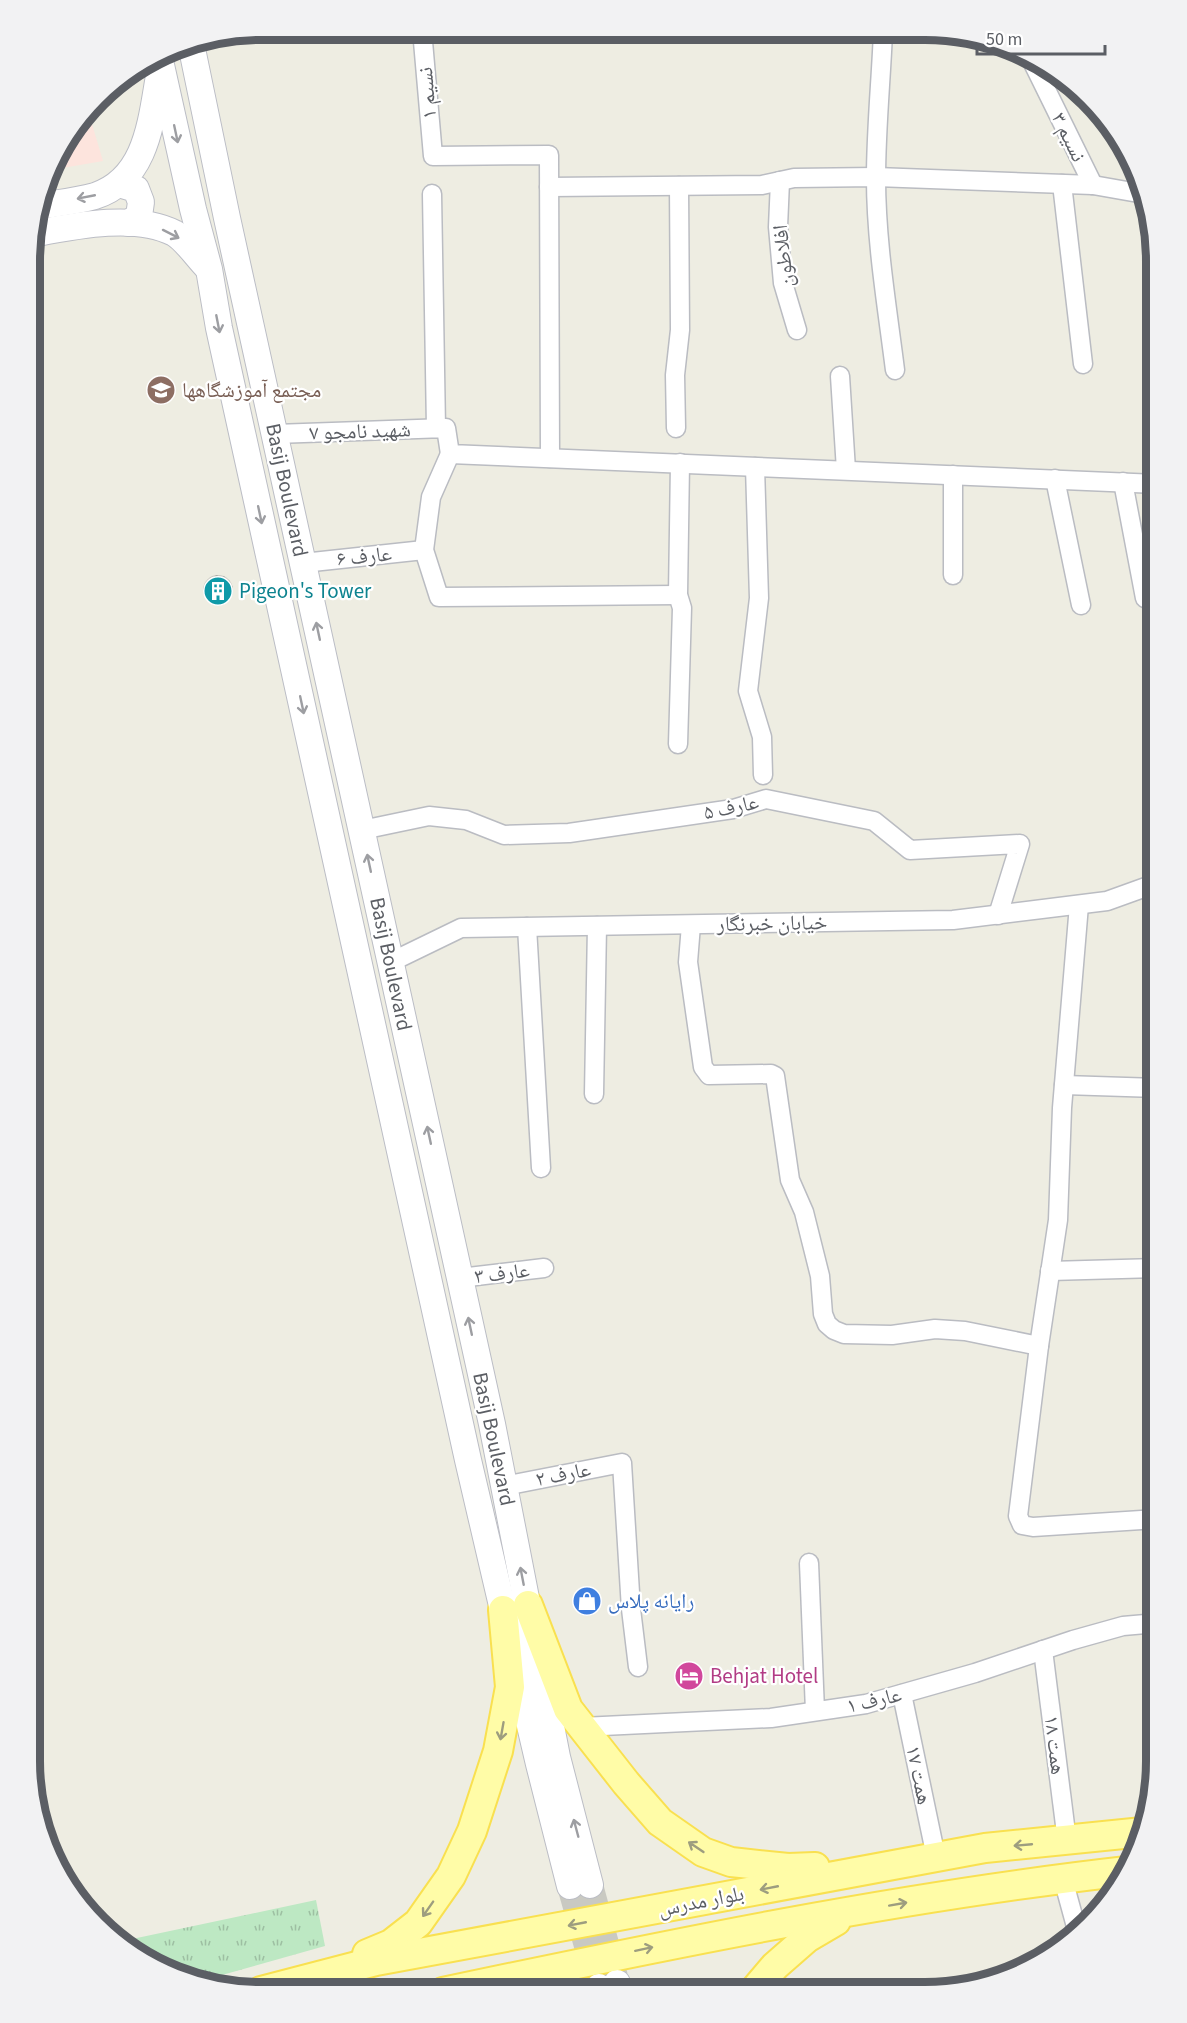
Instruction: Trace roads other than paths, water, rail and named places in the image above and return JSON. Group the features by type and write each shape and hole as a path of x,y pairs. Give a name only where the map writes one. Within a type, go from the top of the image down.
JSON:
{"main road":[{"name":"Basij Boulevard","path":"193,52 477,1355 504,1486 515,1608"},
{"name":"Basij Boulevard","path":"161,65 193,209 209,269 219,328 446,1362 557,1757 580,1885"},
{"path":"48,205 96,196 119,184 135,166 147,141 159,66"},
{"path":"119,184 136,189 141,202 139,216 129,223"},
{"path":"42,232 97,224 142,222 176,234 209,269"},
{"path":"446,1362 477,1355"},
{"path":"515,1608 568,1709 660,1822 703,1852 731,1862 788,1868 898,1864"},
{"path":"304,1980 391,1944 418,1923 451,1876 472,1831 498,1751 510,1687 515,1608"},
{"name":"بلوار مدرس","path":"296,1982 376,1961 985,1848 1135,1833"},
{"name":"بلوار مدرس","path":"491,1982 677,1943 852,1912 987,1889 1117,1872"},
{"path":"761,1982 775,1966 807,1938 852,1912"}],"street":[{"name":"نسیم ۱","path":"423,40 433,156 549,155 549,187"},
{"path":"883,40 876,177 877,210 895,370"},
{"name":"نسیم ۳","path":"1037,70 1093,185"},
{"path":"550,458 549,187 762,185 794,178 876,177 1093,185 1135,192"},
{"name":"افلاطون","path":"780,181 778,227 783,283 797,330"},
{"path":"1062,184 1083,364"},
{"path":"676,428 675,375 680,330 679,186"},
{"path":"432,194 441,428 450,454 431,497 424,550 439,597 678,595"},
{"path":"840,376 846,470"},
{"name":"شهید نامجو ۷","path":"275,434 441,428"},
{"path":"450,454 1146,483"},
{"path":"678,744 682,608 678,595 680,463"},
{"path":"755,466 759,598 748,691 762,737 764,775"},
{"path":"953,475 953,574"},
{"path":"1055,479 1081,605"},
{"path":"1124,482 1145,598"},
{"name":"عارف ۶","path":"303,563 424,550"},
{"name":"عارف ۵","path":"362,830 429,816 466,820 504,835 569,833 733,809 766,799 874,821 910,850 1020,844 998,915"},
{"name":"خیابان خبرنگار","path":"391,962 461,928 953,920 1107,901 1146,887"},
{"path":"1079,905 1064,1085 1058,1220 1039,1346 1018,1516 1022,1525 1033,1527 1146,1520"},
{"path":"691,925 688,962 703,1067 709,1075 771,1074 775,1076 790,1180 804,1212 820,1276 823,1314 827,1324 844,1334 892,1335 935,1329 965,1331 1039,1346"},
{"path":"594,1094 597,926"},
{"path":"527,927 542,1168"},
{"path":"1064,1085 1146,1088"},
{"name":"عارف ۳","path":"460,1278 544,1268"},
{"path":"1050,1271 1146,1268"},
{"name":"عارف ۲","path":"504,1486 622,1463 631,1609 638,1667"},
{"path":"809,1563 815,1712"},
{"name":"عارف ۱","path":"582,1726 771,1718 866,1704 975,1673 1123,1626 1146,1624"},
{"name":"همت ۱۸","path":"1043,1650 1067,1841"},
{"name":"همت ۱۷","path":"902,1694 936,1857"},
{"path":"1063,1879 1075,1924"}],"tunnel":[{"path":"590,1885 615,1977"},
{"path":"570,1886 597,1981"}],"place":[{"name":"مجتمع آموزشگاهها","path":"161,390"},
{"name":"Pigeon's Tower","path":"218,591"},
{"name":"رایانه پلاس","path":"587,1601"},
{"name":"Behjat Hotel","path":"689,1676"}]}
